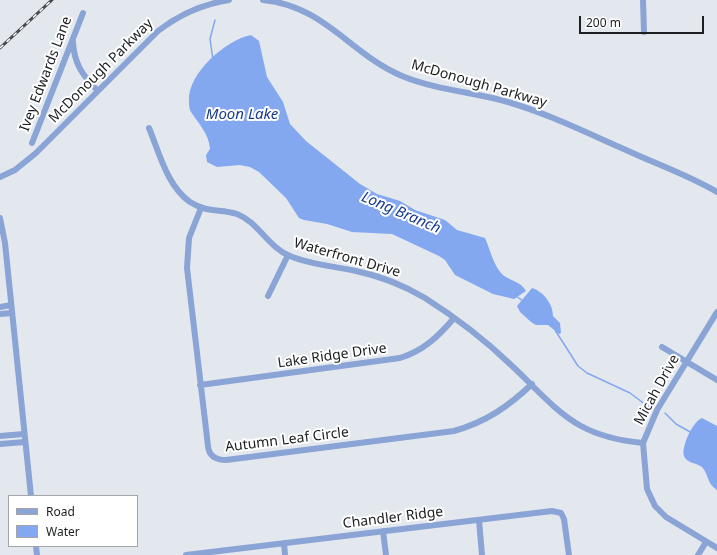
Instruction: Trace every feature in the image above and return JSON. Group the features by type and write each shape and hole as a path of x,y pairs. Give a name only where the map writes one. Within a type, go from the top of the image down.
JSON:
{"street":[{"name":"McDonough Parkway","path":"0,177 15,170 36,153 152,36 172,20 203,6 229,0"},
{"name":"McDonough Parkway","path":"263,0 286,4 310,14 326,23 382,66 400,75 422,82 508,102 538,112 717,192"},
{"path":"643,0 644,32"},
{"name":"Ivey Edwards Lane","path":"32,143 83,13"},
{"path":"73,38 74,54 77,65 84,77 98,90"},
{"name":"Waterfront Drive","path":"149,128 174,184 189,201 210,211 237,214 246,219 288,256 362,272 391,281 424,298 454,318 490,346 567,417 582,426 613,439 643,443"},
{"name":"Autumn Leaf Circle","path":"201,208 189,238 187,268 208,450 213,457 223,460 450,432 476,424 503,410 532,384"},
{"path":"0,218 5,243 31,495"},
{"path":"268,296 288,256"},
{"path":"0,307 11,305"},
{"name":"Micah Drive","path":"717,312 657,410 643,443 647,489 655,506 666,518 717,548"},
{"path":"0,314 12,313"},
{"name":"Lake Ridge Drive","path":"200,384 400,358 426,346 442,332 454,318"},
{"path":"662,347 717,380"},
{"path":"0,436 24,434"},
{"path":"0,444 25,442"},
{"name":"Chandler Ridge","path":"186,555 539,512 552,512 561,513 564,519 569,555"},
{"path":"479,520 482,555"},
{"path":"383,531 386,555"},
{"path":"698,555 706,542"},
{"path":"284,543 285,555"}],"water":[{"name":"Moon Lake","path":"251,35 259,41 267,77 283,102 290,124 306,141 360,184 377,194 400,201 415,210 445,220 457,230 485,238 494,261 501,273 507,278 521,285 526,291 514,299 493,294 455,275 445,260 439,256 392,234 352,232 327,224 299,218 286,198 259,172 250,167 240,165 217,167 207,162 206,155 210,149 208,139 203,129 190,111 190,90 195,79 210,59 231,43"},
{"path":"532,288 544,295 550,303 553,316 560,323 561,333 559,334 548,325 536,325 520,312 517,306"},
{"path":"702,418 717,426 717,490 711,485 702,467 689,462 684,456 684,447 688,435 695,424"}],"waterway":[{"name":"Long Branch","path":"213,60 210,39 215,20"},
{"name":"Long Branch","path":"516,296 523,301"},
{"name":"Long Branch","path":"555,330 578,366 587,373 630,393 646,405 653,408"},
{"name":"Long Branch","path":"665,413 676,424 692,433"}],"railway":[{"path":"0,48 52,0"}]}
